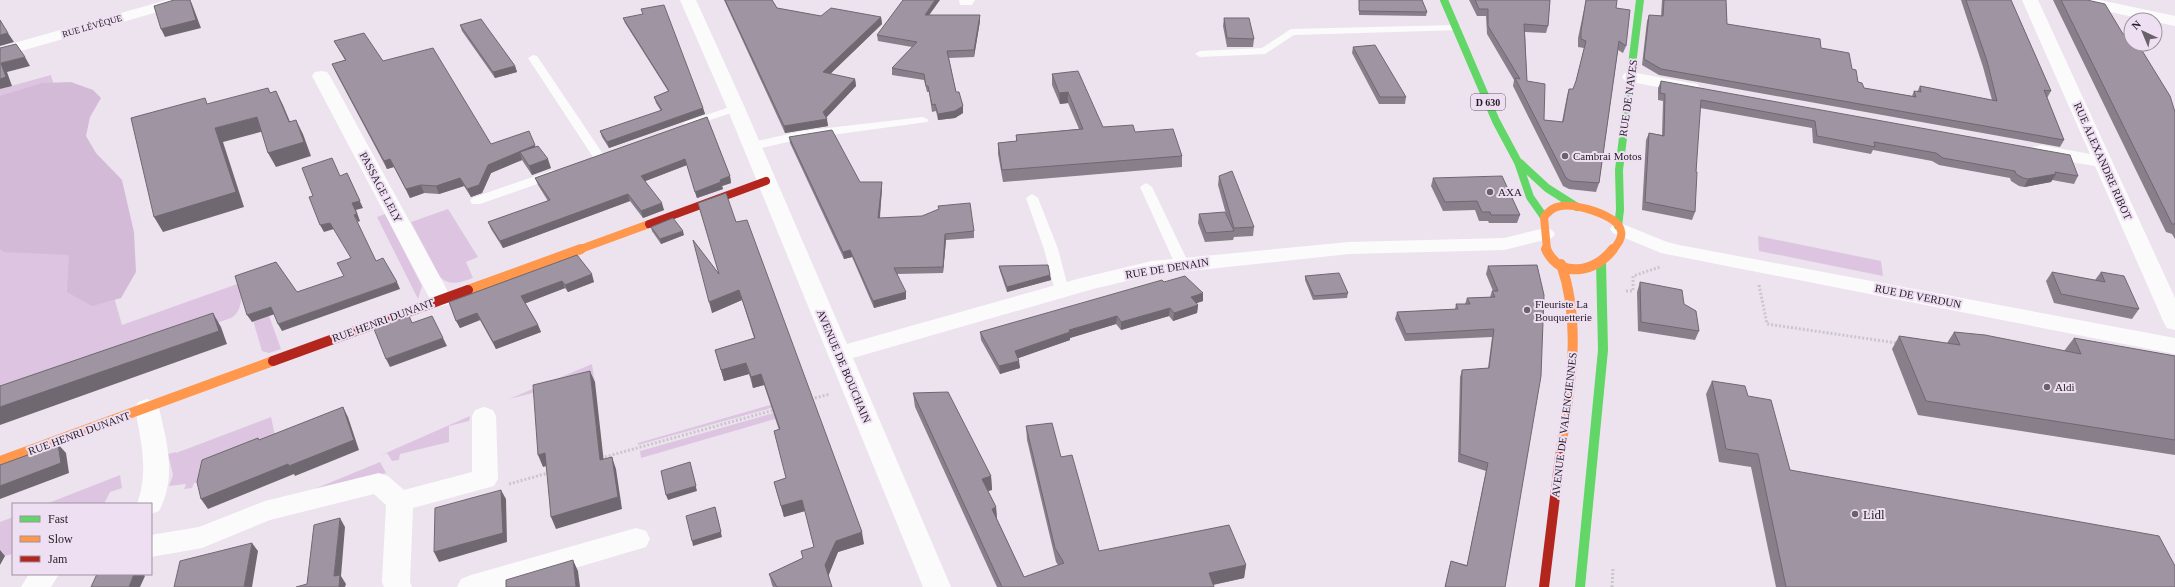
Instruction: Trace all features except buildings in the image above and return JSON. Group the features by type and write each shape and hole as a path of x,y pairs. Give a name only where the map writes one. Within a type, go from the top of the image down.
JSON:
{"main road":[{"name":"D 630","path":"1444,0 1496,121 1518,162 1523,180 1532,202 1545,226"},
{"name":"RUE DE NAVES","path":"1619,234 1619,170 1640,0"},
{"name":"D 630","path":"1518,162 1547,188 1577,206"},
{"name":"RUE HENRI DUNANT","path":"0,461 766,181"},
{"path":"1596,211 1609,205 1619,196"},
{"path":"1556,206 1577,206 1596,211 1610,218 1619,234 1601,262 1595,266 1575,269 1556,260 1546,248 1545,226 1549,211 1556,206"},
{"name":"AVENUE DE VALENCIENNES","path":"1544,587 1572,366 1574,325 1570,286 1556,260"},
{"path":"1580,587 1600,392 1603,334 1599,287 1601,262"},
{"path":"1561,456 1566,476"}],"street":[{"name":"RUE LÉVÊQUE","path":"0,52 184,0"},
{"name":"AVENUE DE BOUCHAIN","path":"688,0 736,108 937,587"},
{"name":"RUE ALEXANDRE RIBOT","path":"2030,0 2175,323"},
{"path":"2078,0 2175,21"},
{"name":"PASSAGE LELY","path":"322,76 441,299"},
{"path":"1631,78 1709,91"},
{"path":"2021,147 2103,162"},
{"name":"RUE DE DENAIN","path":"1504,244 1545,226"},
{"name":"RUE DE VERDUN","path":"1619,234 1664,256 2175,346"},
{"name":"RUE DE DENAIN","path":"839,354 1132,272 1182,264 1357,248 1504,244 1556,260"},
{"path":"147,408 158,469 158,481 150,503"},
{"path":"400,502 485,479 484,416"},
{"path":"152,546 202,537 265,511 379,483 400,502"},
{"path":"398,587 396,582 400,502"},
{"path":"471,587 636,539"},
{"path":"35,587 44,575"}],"lane":[{"path":"1200,54 1265,51 1291,32 1456,28"},
{"path":"533,58 599,157"},
{"path":"678,128 736,108"},
{"path":"752,146 802,136 922,120"},
{"path":"584,162 613,152"},
{"path":"476,201 563,170"},
{"path":"1146,187 1182,264"},
{"path":"1032,198 1051,249 1062,291"}],"path":[{"path":"1599,287 1634,291 1633,276 1664,256"},
{"path":"1760,294 1767,324 1900,343"},
{"path":"808,400 853,388"},
{"path":"594,460 777,409"},
{"path":"502,485 556,470"},
{"path":"1612,587 1613,570"}],"shaded area":[{"path":"51,75 122,325 240,283 241,303 235,315 231,318 0,398 0,89"},
{"path":"71,82 93,90 101,98 90,117 86,136 96,153 122,180 134,232 136,272 121,298 92,306 67,292 69,255 4,252 0,249 0,96 42,83"},
{"path":"448,209 478,257 466,262 473,278 456,283 448,282 440,277 411,222"},
{"path":"385,214 422,286 418,299 377,217"},
{"path":"1758,236 1881,261 1883,276 1759,251"},
{"path":"259,288 281,349 269,353 262,351 253,320"},
{"path":"592,364 595,383 584,380 509,399"},
{"path":"811,397 638,445 638,443 770,405"},
{"path":"812,402 782,417 641,458 640,451"},
{"path":"470,416 469,421 449,426 449,442 400,454 399,460 392,461 387,453 379,456"},
{"path":"271,417 275,435 201,482 194,483 192,488 184,489 186,484 169,486 173,475 168,454 176,453"},
{"path":"380,462 386,473 300,495"},
{"path":"120,475 122,488 110,492 104,503 49,503"},
{"path":"12,517 12,554 0,557 0,522"}],"traffic: fast":[{"path":"1444,0 1496,121 1518,162 1530,197 1544,217"},
{"path":"1618,226 1620,210 1619,170 1640,0"},
{"path":"1520,163 1547,188 1577,207"},
{"path":"1580,587 1603,350 1600,284 1601,262"}],"traffic: slow":[{"path":"1563,205 1598,212 1617,223 1621,231 1620,241 1611,252 1595,266 1583,269 1569,268 1557,262 1548,253 1544,240 1544,217 1551,209 1563,205"},
{"path":"468,290 649,224"},
{"path":"1560,456 1570,384 1574,333 1568,285 1561,264"},
{"path":"0,461 273,361"}],"traffic: jam":[{"path":"649,224 766,181"},
{"path":"273,361 468,290"},
{"path":"1544,587 1560,456"}],"place":[{"name":"Cambrai Motos","path":"1565,156"},
{"name":"AXA","path":"1490,192"},
{"name":"Fleuriste La Bouquetterie","path":"1527,310"},
{"name":"Aldi","path":"2047,387"},
{"name":"Lidl","path":"1855,514"}]}
